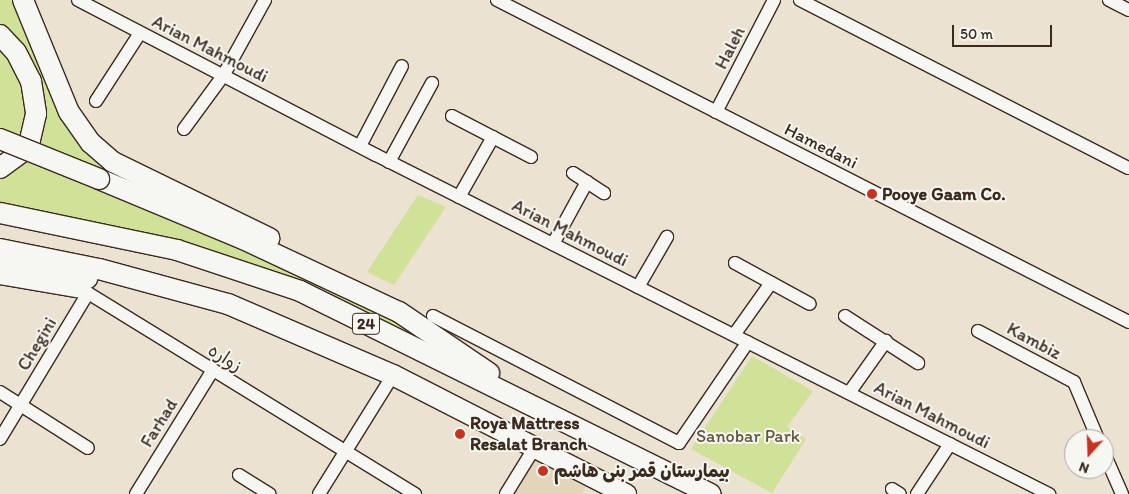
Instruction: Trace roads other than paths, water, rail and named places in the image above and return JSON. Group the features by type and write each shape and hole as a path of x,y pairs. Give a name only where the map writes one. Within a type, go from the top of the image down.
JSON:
{"highway":[{"path":"23,0 69,112 90,143 113,162 251,227 363,295"},
{"path":"0,35 16,52 31,81 36,114 30,140 22,152 0,168"},
{"path":"0,139 243,239 399,312 551,415"},
{"name":"24","path":"0,213 140,240 262,277 300,291 710,494"},
{"name":"24","path":"0,249 158,284 228,304 393,375 626,494"},
{"path":"0,268 158,284"}],"street":[{"path":"184,129 223,76 265,0"},
{"name":"Hamedani","path":"497,0 1129,322"},
{"name":"Haleh","path":"716,112 774,0"},
{"path":"800,0 1129,168"},
{"path":"1109,0 1129,10"},
{"name":"Arian Mahmoudi","path":"86,2 140,33 389,162 1049,494"},
{"path":"96,101 140,33"},
{"path":"360,146 402,66"},
{"path":"389,162 432,83"},
{"path":"452,116 531,157"},
{"path":"459,197 493,137"},
{"path":"573,173 604,193"},
{"path":"553,244 587,182"},
{"path":"638,287 667,237"},
{"path":"735,263 810,304"},
{"path":"0,278 88,293"},
{"path":"734,335 771,283"},
{"name":"زواره","path":"88,293 415,494"},
{"name":"Chegini","path":"0,439 88,293"},
{"path":"434,316 679,443 748,342"},
{"path":"845,316 918,363"},
{"name":"Kambiz","path":"978,331 1074,382 1094,429"},
{"path":"849,393 886,341"},
{"name":"Farhad","path":"136,494 213,370"},
{"path":"319,494 393,375"},
{"path":"0,392 88,448"},
{"path":"917,494 950,444"},
{"path":"506,494 535,447"},
{"path":"239,475 270,494"},
{"path":"1114,476 1122,494"}],"place":[{"name":"Pooye Gaam Co.","path":"872,194"},
{"name":"Roya Mattress Resalat Branch","path":"460,434"},
{"name":"بیمارستان قمر بنی هاشم","path":"543,471"}],"park label":[{"name":"Sanobar Park","path":"748,436"}]}
